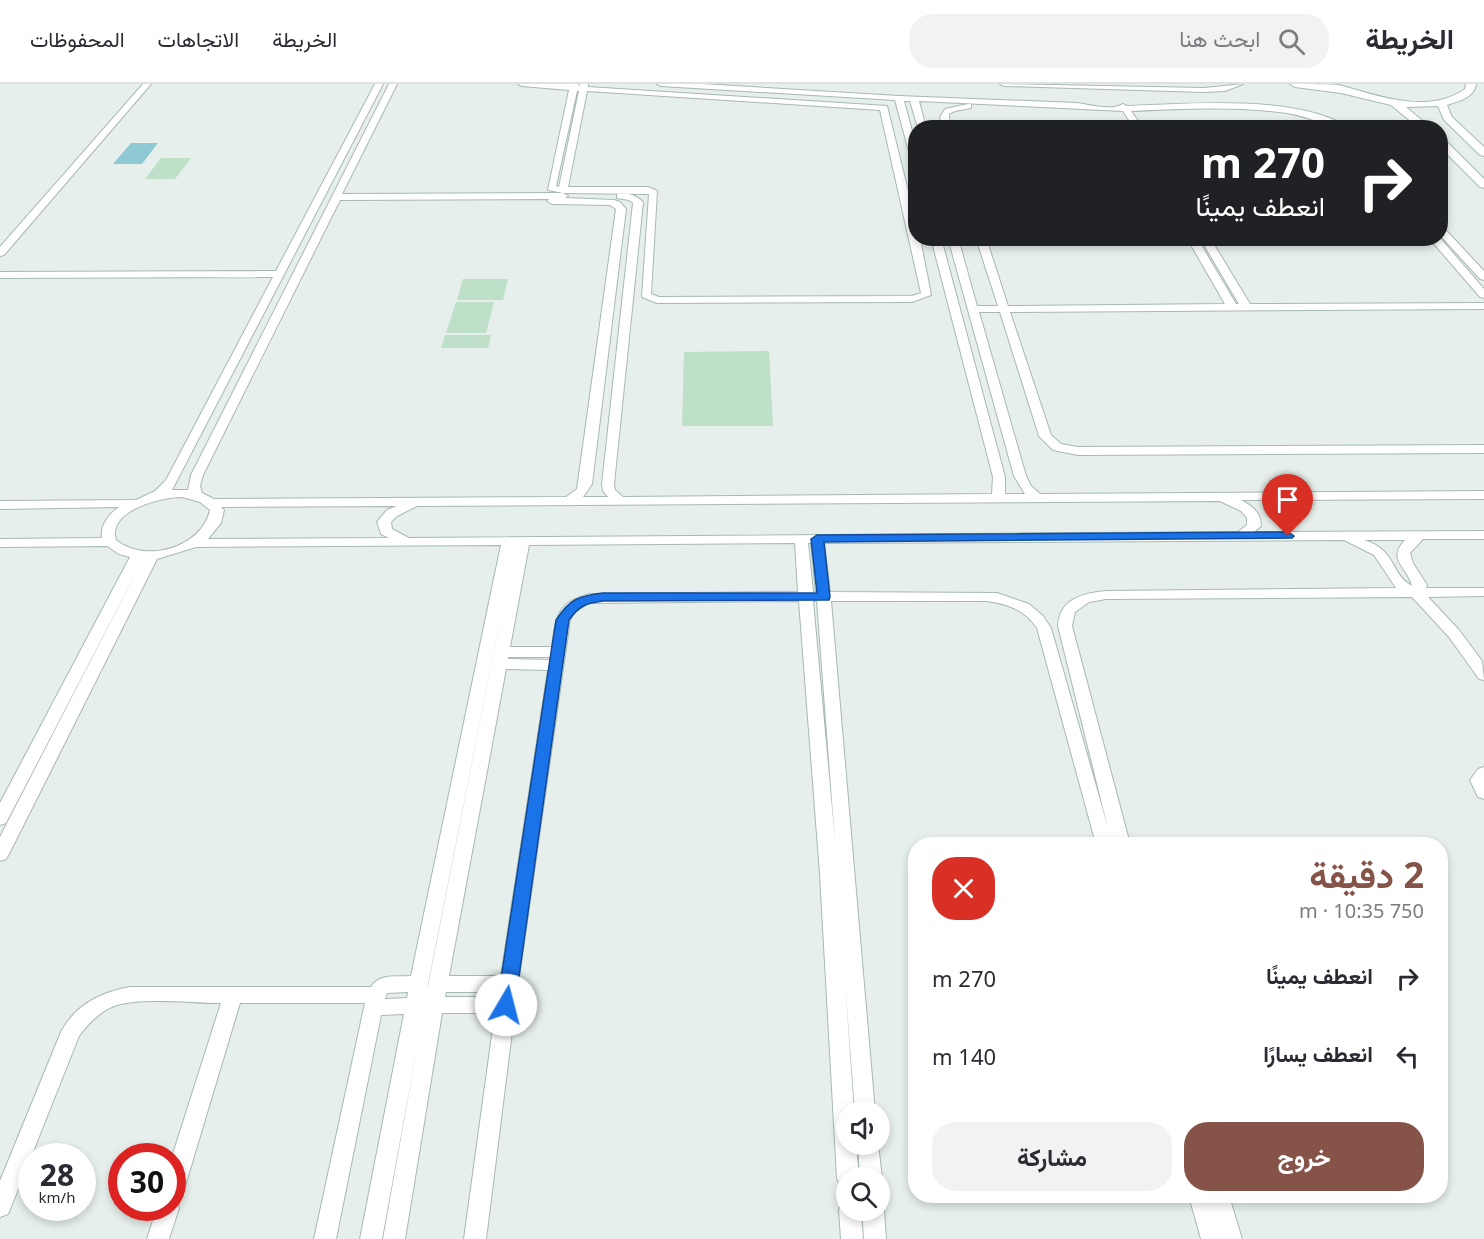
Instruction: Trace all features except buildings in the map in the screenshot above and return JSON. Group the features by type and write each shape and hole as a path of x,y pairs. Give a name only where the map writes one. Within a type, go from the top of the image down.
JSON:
{"main road":[{"path":"1294,84 1342,90 1394,102 1441,102 1465,95 1472,84"},
{"path":"1330,84 1342,90"},
{"path":"1394,102 1416,120"},
{"path":"1441,102 1448,117 1484,153"},
{"path":"1448,149 1484,185"}],"street":[{"path":"0,254 147,84"},
{"path":"158,495 175,476 379,84"},
{"path":"196,495 195,480 393,84"},
{"path":"522,84 579,85"},
{"path":"559,84 884,108 908,210"},
{"path":"662,84 914,99 1077,105 1094,108 1126,100 1132,94"},
{"path":"1004,84 1182,90 1220,90 1239,84"},
{"path":"579,85 551,187 555,190 645,190 654,193 647,297 654,300 920,298 926,295 927,291 916,246"},
{"path":"1046,87 1115,103 1161,107 1276,109 1310,114 1325,120"},
{"path":"1115,103 1132,94 1167,94 1182,90"},
{"path":"899,98 908,127"},
{"path":"914,99 920,120"},
{"path":"1115,103 1123,120"},
{"path":"1115,103 1131,120"},
{"path":"944,120 944,114 965,106 1115,103 1280,114 1312,120"},
{"path":"340,159 355,159"},
{"path":"335,200 622,196 634,198 638,202 608,487 611,494 619,500"},
{"path":"335,200 603,201 617,204 634,198"},
{"path":"570,500 583,491 586,484 621,209 617,204"},
{"path":"619,220 636,220"},
{"path":"304,228 321,227"},
{"path":"1448,238 1484,277"},
{"path":"938,246 999,477 998,498"},
{"path":"955,246 1020,476 1026,488 1037,498"},
{"path":"984,246 1045,436 1051,443 1065,449 1090,451 1484,449"},
{"path":"1197,246 1232,308"},
{"path":"1210,246 1246,307"},
{"path":"1441,246 1484,295"},
{"path":"941,258 958,257"},
{"path":"0,275 278,277"},
{"path":"0,281 278,277"},
{"path":"974,312 1389,310 1484,306"},
{"path":"1005,312 1246,307 1484,313"},
{"path":"977,391 997,391"},
{"path":"215,399 236,398"},
{"path":"594,420 615,420"},
{"path":"110,542 107,532 111,522 120,512 134,503 158,495 196,495 212,503 1484,495"},
{"path":"1220,496 1246,508 1254,517 1254,526 1242,536"},
{"path":"410,541 386,531 384,522 392,513 420,501"},
{"path":"0,504 134,503"},
{"path":"0,543 110,542 126,552 166,553 193,543 213,527 217,518 217,510 212,503"},
{"path":"193,543 1484,534"},
{"path":"1416,593 1420,585 1403,556 1403,548 1420,535"},
{"path":"1334,536 1374,548 1384,555 1401,586 1416,593 1451,629 1484,675"},
{"path":"801,539 815,597 865,1101"},
{"path":"817,539 815,597 847,1167"},
{"path":"370,1239 425,1006 439,984 502,658 516,541"},
{"path":"394,1239 425,1006 419,984 516,541"},
{"path":"0,819 145,554"},
{"path":"0,854 145,554"},
{"path":"1389,564 1401,566 1408,564"},
{"path":"1119,837 1065,626 1064,618 1067,610 1073,604 1082,599 1106,595 1484,592"},
{"path":"475,1239 506,1005 557,658 564,614 573,605 587,599 815,597 989,597 1013,602 1033,613 1044,628 1102,837"},
{"path":"502,658 557,658"},
{"path":"1484,773 1478,780 1484,793"},
{"path":"325,1239 378,988 381,985 419,984"},
{"path":"439,984 509,984"},
{"path":"0,1207 68,1038 84,1014 102,1002 121,996 375,1001 425,1006 506,1005"},
{"path":"186,1147 232,997"},
{"path":"1202,1203 1212,1239"},
{"path":"1220,1203 1230,1239"},
{"path":"158,1239 164,1221"},
{"path":"851,1221 852,1239"},
{"path":"874,1221 875,1239"}],"green space":[{"path":"161,158 191,158 175,179 145,179"},
{"path":"463,279 508,279 503,300 457,300"},
{"path":"456,302 494,302 486,333 446,333"},
{"path":"445,335 491,335 488,348 441,348"},
{"path":"769,351 773,426 682,426 684,352"}],"water":[{"path":"131,143 158,143 142,164 113,164"}],"route":[{"path":"506,1005 562,620 564,614 573,605 587,599 603,597 824,597 817,539 1288,536"}]}
